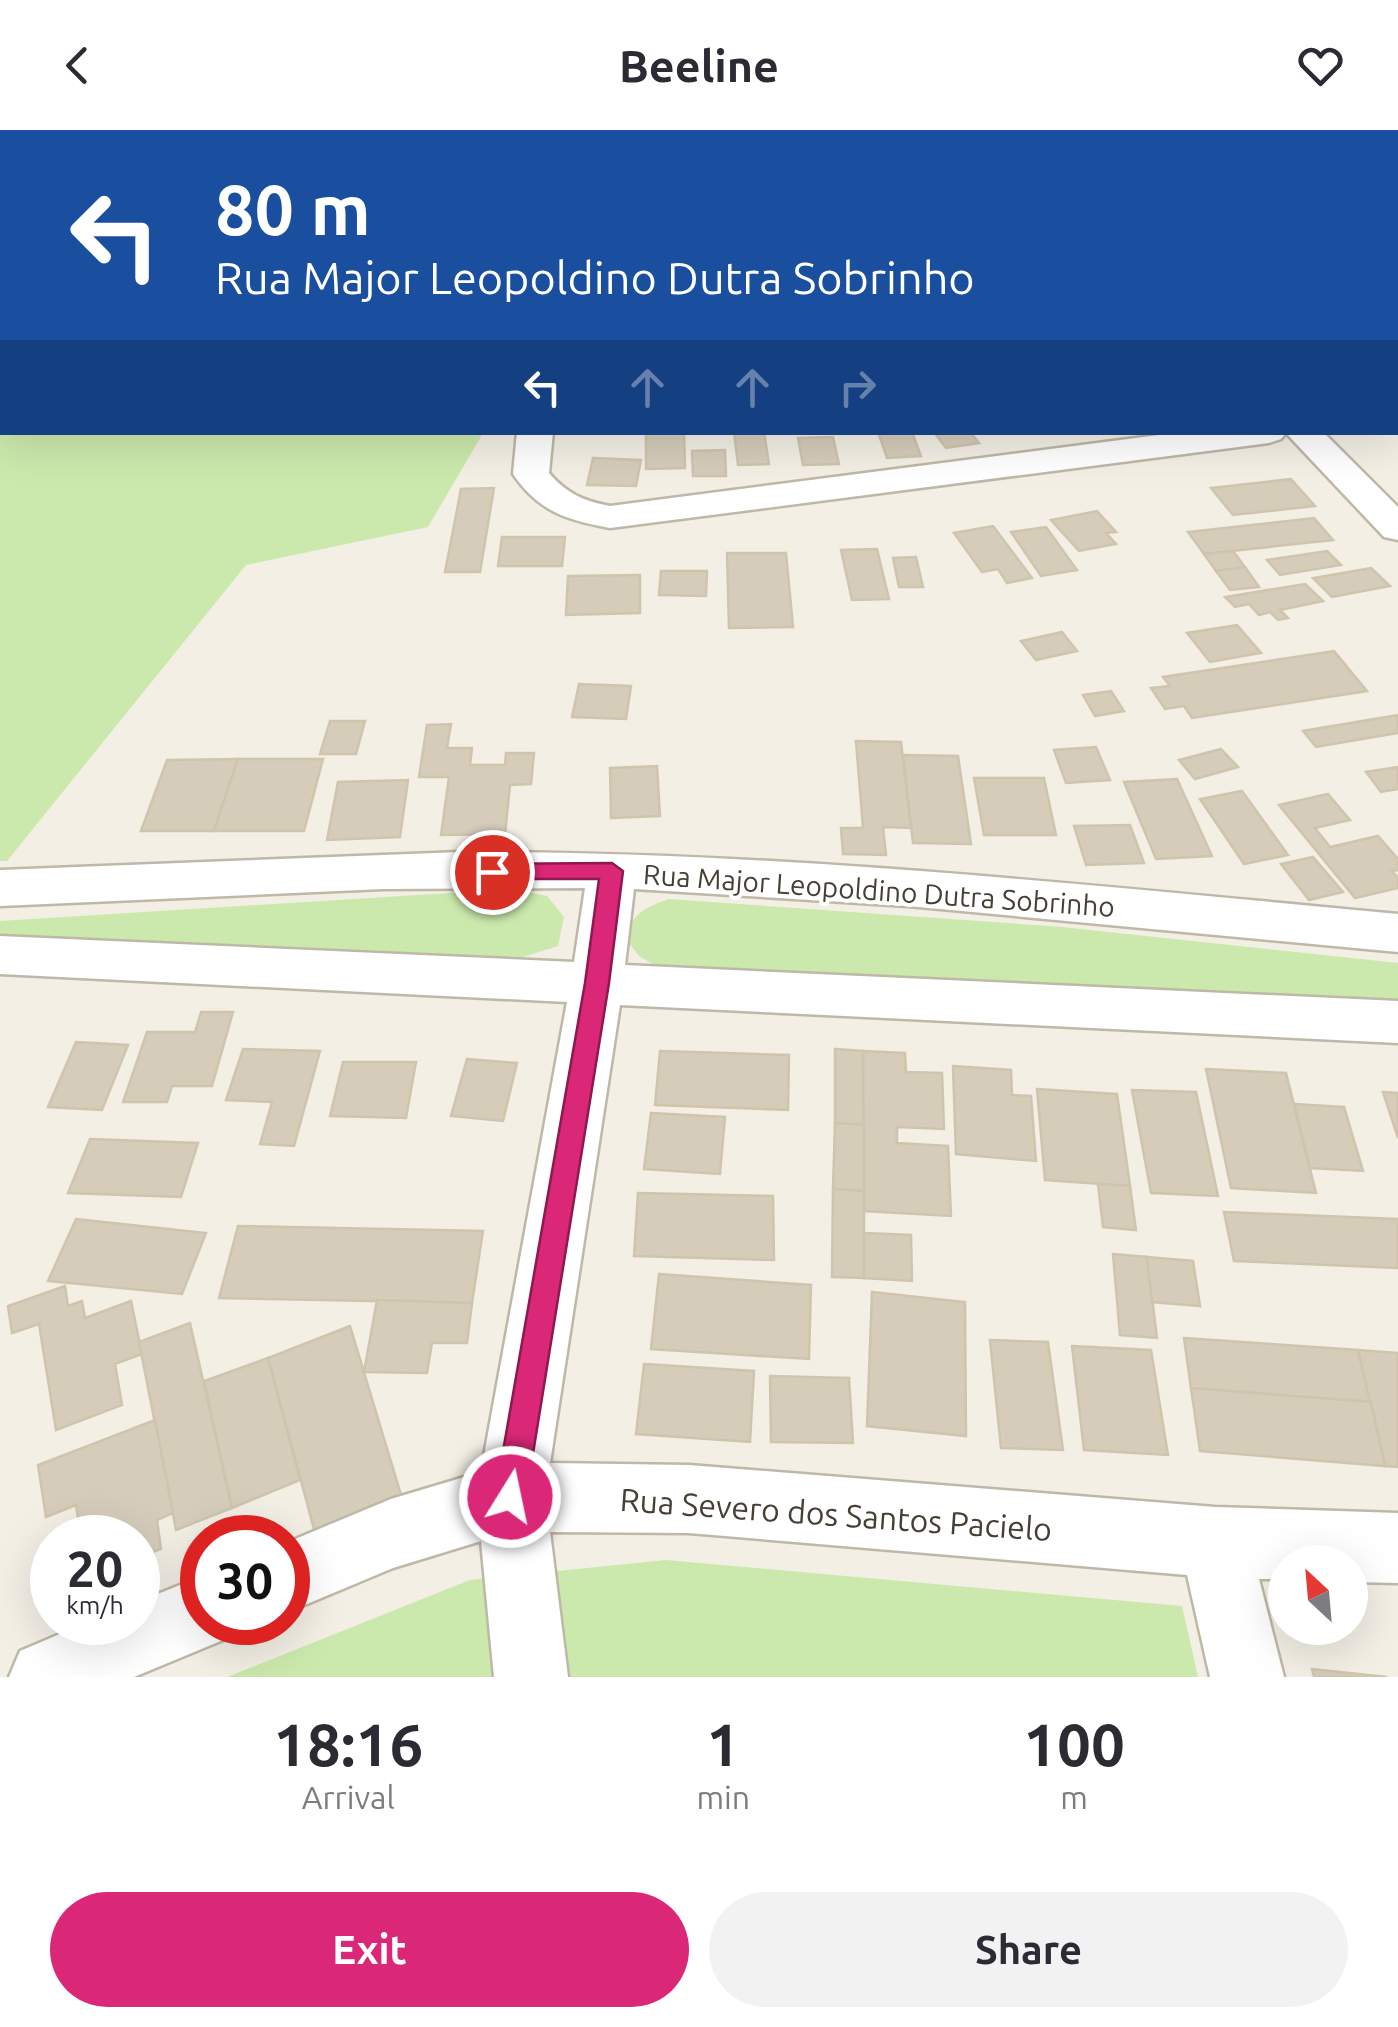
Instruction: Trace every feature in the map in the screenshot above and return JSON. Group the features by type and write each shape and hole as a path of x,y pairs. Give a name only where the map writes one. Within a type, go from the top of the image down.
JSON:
{"street":[{"path":"535,435 531,474 545,493 562,508 610,516 1245,435"},
{"path":"1307,435 1398,530"},
{"path":"531,1677 510,1497 597,983 612,871"},
{"name":"Rua Major Leopoldino Dutra Sobrinho","path":"0,888 372,872 612,871 894,888 1398,933"},
{"path":"0,955 1398,1022"},
{"name":"Rua Severo dos Santos Pacielo","path":"310,1568 392,1534 510,1497 689,1500 1215,1542 1398,1548"},
{"path":"1215,1542 1247,1677"},
{"path":"46,1677 180,1621"}],"green space":[{"path":"0,435 482,435 428,527 246,565 7,861 0,861"},
{"path":"513,889 547,896 564,917 558,946 523,957 0,941 0,921"},
{"path":"669,899 1062,927 1398,963 1398,1003 661,969 639,956 626,939 640,913"},
{"path":"666,1560 1182,1606 1198,1677 227,1677 470,1580"}],"building":[{"path":"646,435 684,435 685,468 646,469"},
{"path":"734,435 764,435 769,464 738,465"},
{"path":"879,435 913,435 921,456 887,458"},
{"path":"936,435 972,435 979,443 946,448"},
{"path":"833,437 839,464 803,465 798,438"},
{"path":"725,450 726,476 693,476 692,451"},
{"path":"593,458 641,460 636,486 587,485"},
{"path":"1291,479 1315,506 1233,515 1211,488"},
{"path":"494,488 480,572 445,572 461,489"},
{"path":"1097,511 1116,532 1106,533 1116,544 1079,551 1051,520"},
{"path":"1314,518 1333,540 1204,554 1188,532"},
{"path":"993,526 1032,578 1007,583 998,569 982,572 954,533"},
{"path":"1046,527 1077,570 1041,576 1011,532"},
{"path":"502,537 565,537 562,566 498,566"},
{"path":"877,549 889,599 852,600 841,550"},
{"path":"1233,551 1245,567 1216,571 1204,554"},
{"path":"1327,551 1341,565 1280,575 1267,560"},
{"path":"727,553 786,553 793,627 729,628"},
{"path":"916,557 923,587 899,587 893,558"},
{"path":"1245,567 1259,587 1230,590 1216,571"},
{"path":"1371,568 1390,586 1332,597 1313,578"},
{"path":"661,571 707,571 706,596 659,595"},
{"path":"640,575 640,613 566,615 568,576"},
{"path":"1305,584 1323,601 1280,610 1288,618 1278,620 1270,612 1259,615 1249,604 1235,607 1225,597"},
{"path":"1237,625 1261,653 1210,662 1187,633"},
{"path":"1062,632 1077,651 1036,660 1021,641"},
{"path":"1334,651 1367,691 1192,718 1184,706 1165,709 1151,688 1170,686 1163,677"},
{"path":"579,684 631,686 626,719 572,717"},
{"path":"1111,691 1124,711 1095,716 1083,695"},
{"path":"1398,715 1398,733 1316,747 1303,731"},
{"path":"330,721 365,721 356,754 320,754"},
{"path":"451,724 447,748 472,748 470,765 505,765 506,753 534,753 531,784 510,785 505,834 441,835 449,777 419,777 427,725"},
{"path":"856,741 901,742 911,828 883,827 886,855 843,854 841,828 863,828"},
{"path":"1096,747 1110,780 1066,783 1054,750"},
{"path":"1221,749 1238,767 1195,779 1179,760"},
{"path":"903,755 958,756 971,844 913,843"},
{"path":"238,759 214,831 141,831 167,760"},
{"path":"238,759 323,759 304,831 214,831"},
{"path":"657,766 660,816 611,818 610,768"},
{"path":"1398,767 1398,789 1381,792 1366,772"},
{"path":"974,778 1044,778 1056,835 984,835"},
{"path":"1177,779 1212,856 1156,859 1124,782"},
{"path":"408,780 400,837 327,840 338,782"},
{"path":"1242,791 1288,855 1244,864 1200,799"},
{"path":"1328,794 1350,820 1315,828 1330,847 1378,836 1398,859 1398,870 1392,871 1398,878 1398,888 1355,898 1279,805"},
{"path":"1130,825 1144,863 1086,865 1074,826"},
{"path":"1313,857 1343,892 1309,900 1281,864"},
{"path":"201,1012 233,1012 212,1086 172,1086 167,1102 123,1102 147,1032 195,1032"},
{"path":"76,1042 128,1045 102,1110 48,1107"},
{"path":"243,1049 320,1051 294,1146 260,1144 272,1102 226,1100"},
{"path":"835,1049 863,1051 864,1125 835,1123"},
{"path":"660,1051 789,1055 788,1110 655,1105"},
{"path":"863,1051 905,1053 906,1072 942,1073 944,1129 897,1127 897,1143 948,1146 951,1216 864,1211"},
{"path":"467,1059 517,1063 503,1121 451,1116"},
{"path":"343,1062 416,1062 406,1118 330,1116"},
{"path":"953,1066 1011,1070 1012,1095 1031,1096 1036,1161 956,1154"},
{"path":"1206,1069 1286,1073 1316,1193 1231,1188"},
{"path":"1037,1089 1117,1094 1130,1186 1045,1180"},
{"path":"1132,1090 1196,1092 1218,1196 1151,1193"},
{"path":"1383,1092 1398,1093 1398,1138"},
{"path":"1294,1104 1344,1107 1363,1171 1310,1168"},
{"path":"651,1113 725,1117 720,1174 644,1169"},
{"path":"835,1123 864,1125 864,1191 833,1189"},
{"path":"90,1139 198,1143 181,1197 68,1193"},
{"path":"1098,1184 1130,1186 1136,1230 1103,1227"},
{"path":"833,1189 864,1191 864,1278 832,1277"},
{"path":"638,1193 773,1196 774,1260 634,1256"},
{"path":"1224,1212 1398,1219 1398,1268 1234,1261"},
{"path":"76,1219 206,1233 182,1294 48,1281"},
{"path":"238,1226 483,1231 472,1303 219,1298"},
{"path":"864,1233 911,1235 912,1281 864,1278"},
{"path":"1113,1254 1147,1257 1157,1338 1120,1335"},
{"path":"1147,1257 1193,1261 1200,1306 1152,1302"},
{"path":"659,1274 811,1285 809,1359 651,1349"},
{"path":"65,1286 68,1306 82,1301 85,1318 131,1301 142,1354 115,1364 122,1405 56,1430 39,1324 12,1333 8,1306"},
{"path":"872,1292 965,1302 966,1436 867,1426"},
{"path":"377,1300 472,1303 467,1343 432,1343 427,1373 364,1372"},
{"path":"190,1323 232,1508 214,1515 180,1515 180,1528 176,1530 139,1342"},
{"path":"350,1326 405,1508 318,1544 268,1358"},
{"path":"1184,1338 1358,1350 1371,1402 1191,1388"},
{"path":"990,1340 1048,1342 1063,1450 1001,1448"},
{"path":"1072,1346 1151,1350 1168,1455 1084,1450"},
{"path":"1358,1350 1398,1353 1398,1467 1385,1466"},
{"path":"268,1358 300,1480 232,1508 204,1381"},
{"path":"644,1364 754,1371 750,1442 636,1434"},
{"path":"770,1376 849,1378 853,1443 771,1442"},
{"path":"1191,1388 1371,1402 1385,1466 1200,1451"},
{"path":"155,1420 173,1513 160,1519 160,1515 78,1515 76,1505 46,1515 38,1465"},
{"path":"1312,1669 1387,1677 1314,1677"}],"route":[{"path":"492,872 612,871 597,983 510,1497"}]}
